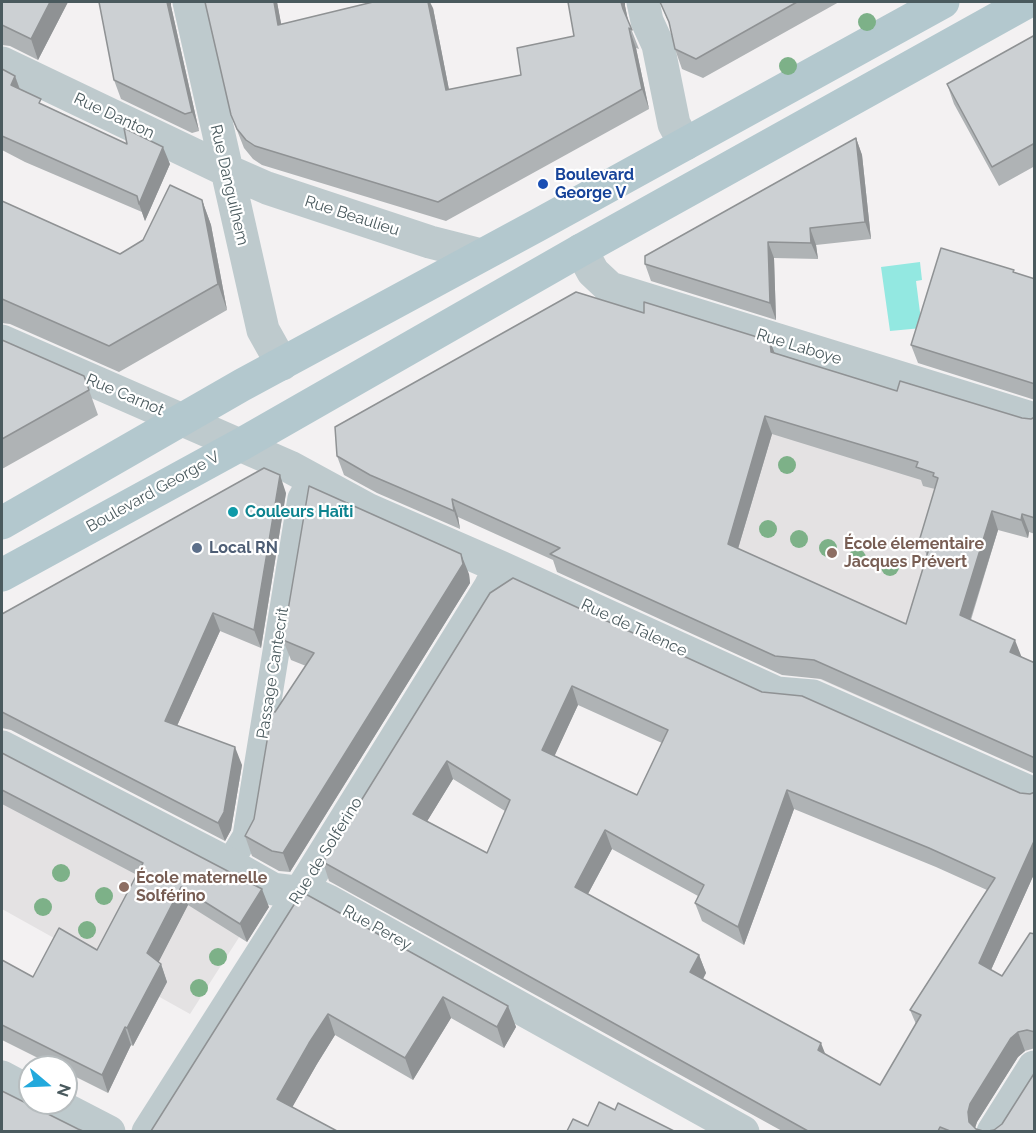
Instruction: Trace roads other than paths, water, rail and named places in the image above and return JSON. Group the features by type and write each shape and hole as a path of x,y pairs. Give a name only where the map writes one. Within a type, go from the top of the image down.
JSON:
{"main road":[{"path":"2,523 282,363 943,2"},
{"name":"Boulevard George V","path":"2,575 240,445 582,250 1027,2"}],"street":[{"name":"Rue Danguilhem","path":"189,2 262,330 282,363"},
{"path":"643,2 647,21 658,45 674,124 685,144"},
{"name":"Rue Danton","path":"2,63 226,170"},
{"name":"Rue Beaulieu","path":"226,170 267,188 430,242 481,255"},
{"name":"Rue Laboye","path":"582,250 593,272 610,288 1035,419"},
{"name":"Rue Carnot","path":"2,341 240,445"},
{"name":"Rue de Talence","path":"240,445 290,466 369,510 777,693 813,696 1035,794"},
{"name":"Passage Cantecrit","path":"229,864 246,836 301,498 312,479"},
{"name":"Rue de Solferino","path":"147,1131 276,931 490,587 500,567"},
{"name":"Rue Perey","path":"2,747 273,889 313,894 328,901 743,1131"},
{"path":"993,1131 1035,1067"},
{"path":"2,1077 18,1086"},
{"path":"76,1115 109,1131"}],"water":[{"path":"920,262 922,280 916,281 922,328 890,331 881,267"}],"place":[{"name":"Boulevard George V","path":"543,184"},
{"name":"Couleurs Haïti","path":"233,512"},
{"name":"Local RN","path":"197,548"},
{"name":"École élementaire Jacques Prévert","path":"832,553"},
{"name":"École maternelle Solférino","path":"124,887"}]}
